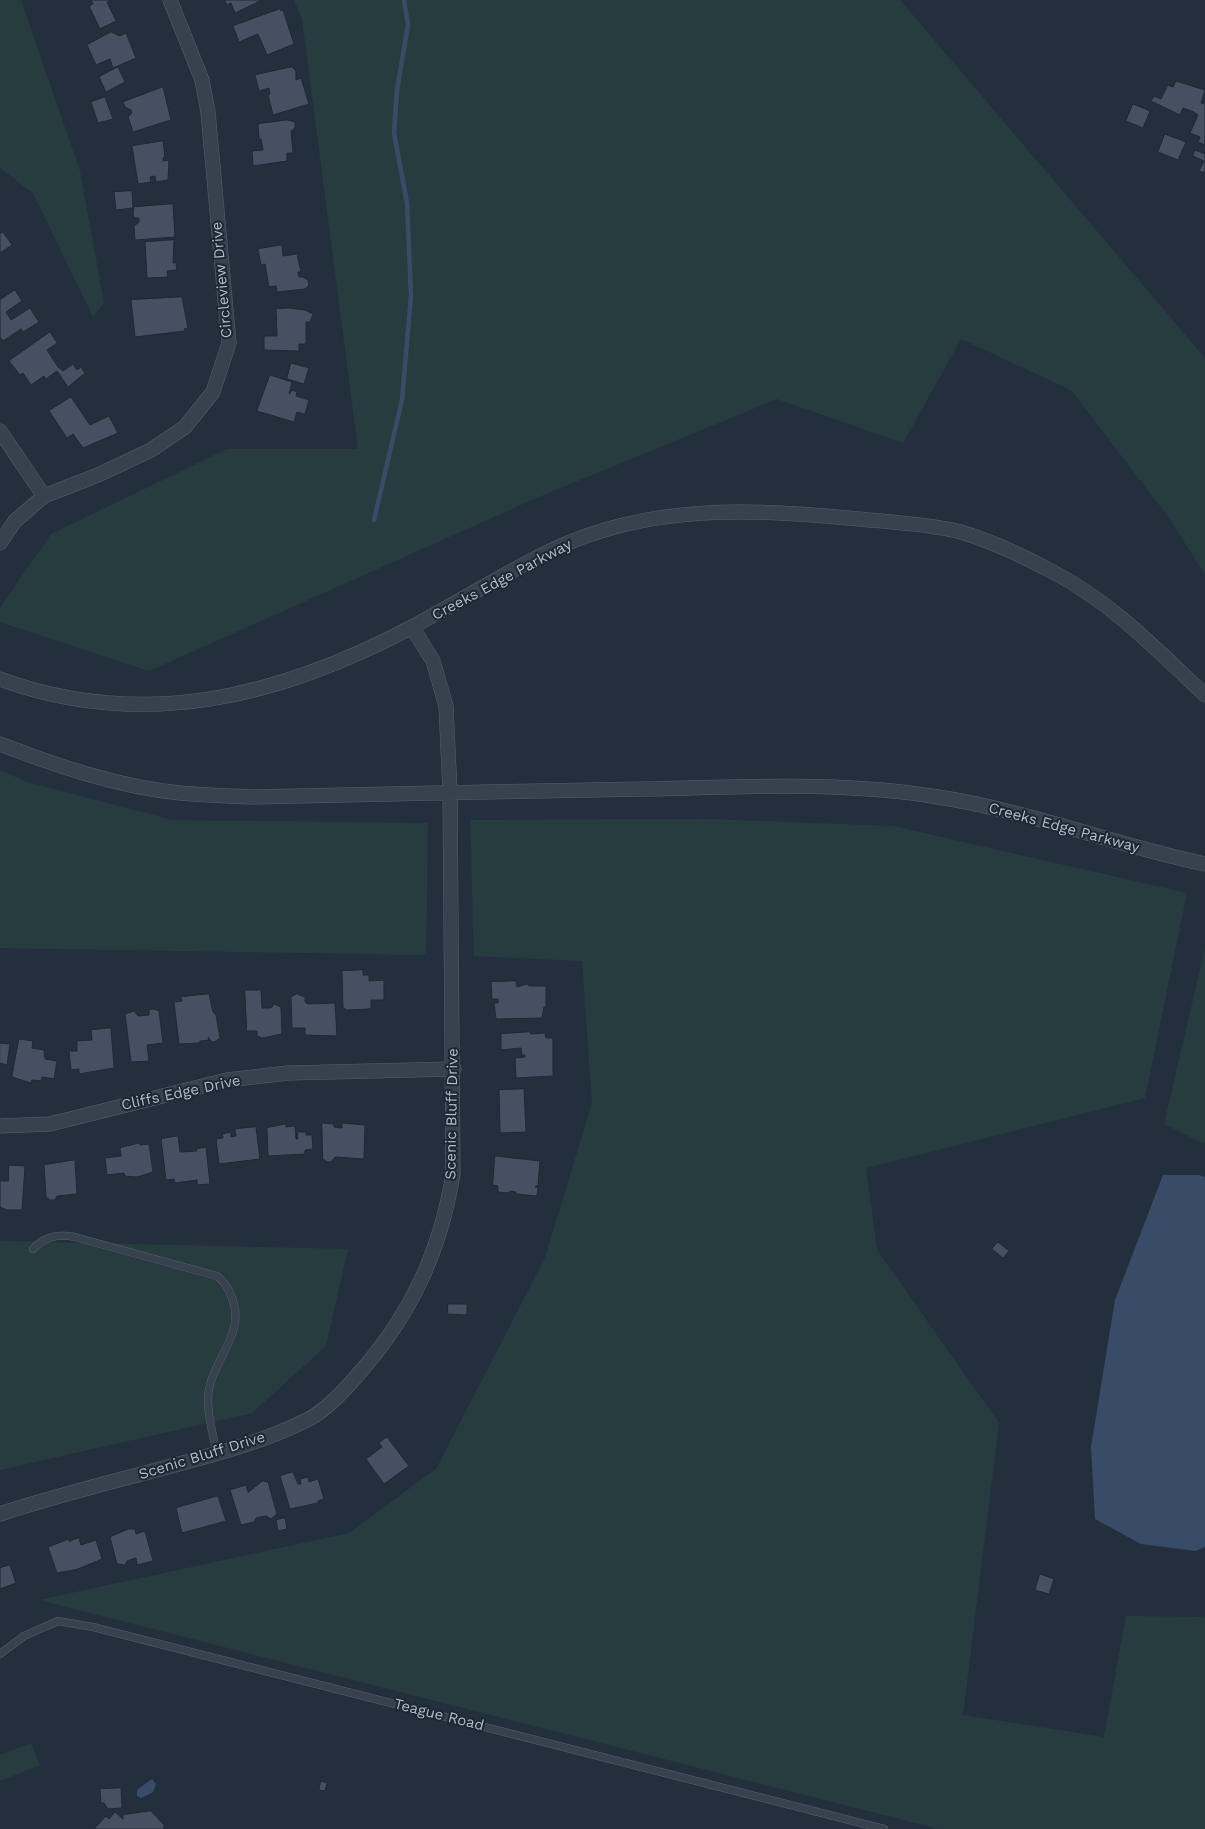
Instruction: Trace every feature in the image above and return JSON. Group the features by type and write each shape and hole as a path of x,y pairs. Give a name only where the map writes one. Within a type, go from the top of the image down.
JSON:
{"street":[{"name":"Circleview Drive","path":"0,543 15,521 44,496 98,475 151,450 186,427 213,392 229,343 207,104 202,80 170,0"},
{"path":"0,431 44,496"},
{"name":"Creeks Edge Parkway","path":"0,679 42,692 92,701 136,704 189,702 236,696 292,680 341,662 412,627 552,550 605,529 656,517 711,512 763,511 839,517 957,531 1005,548 1054,572 1097,597 1205,695"},
{"name":"Scenic Bluff Drive","path":"0,1514 245,1446 308,1420 340,1395 376,1354 406,1310 433,1254 446,1213 453,1174 454,1069 450,793 446,706 433,661 412,627"},
{"name":"Creeks Edge Parkway","path":"0,744 45,762 122,783 179,793 253,797 753,786 864,788 938,796 988,806 1046,820 1157,854 1205,864"},
{"name":"Cliffs Edge Drive","path":"0,1126 50,1124 227,1080 288,1074 454,1069"}],"lane":[{"path":"33,1249 42,1240 61,1235 75,1237 217,1276 224,1281 237,1312 236,1328 209,1386 210,1424 217,1454"},
{"name":"Teague Road","path":"0,1654 24,1636 58,1621 92,1627 884,1829"}],"green space":[{"path":"0,0 21,0 80,171 104,303 93,317 33,193 0,168"},
{"path":"294,0 900,0 1205,358 1205,574 1166,514 1071,390 961,339 903,443 777,399 541,496 149,671 0,622 0,608 51,534 227,449 358,449 302,19"},
{"path":"0,770 27,782 172,820 428,823 426,955 0,948"},
{"path":"708,819 893,826 1187,893 1145,1098 866,1168 877,1250 999,1423 963,1715 1104,1737 1126,1616 1202,1617 1205,1615 1205,1829 939,1829 39,1600 349,1533 436,1469 545,1258 592,1103 582,961 474,956 470,820"},
{"path":"1205,948 1205,1144 1164,1124"},
{"path":"0,1241 348,1249 326,1346 252,1413 0,1470"},
{"path":"31,1743 40,1765 0,1781 0,1755"}],"water":[{"path":"1163,1175 1199,1175 1205,1177 1205,1547 1196,1551 1141,1544 1095,1519 1091,1447 1115,1300"},
{"path":"152,1779 156,1784 153,1792 141,1798 137,1796 137,1790"}],"building":[{"path":"91,0 111,0 107,2 116,21 100,29 89,6 93,4"},
{"path":"225,0 262,0 235,13 231,3 227,5"},
{"path":"280,9 281,11 283,10 294,44 267,55 258,34 239,42 233,26"},
{"path":"111,32 120,36 126,33 136,58 113,68 110,59 96,65 87,45"},
{"path":"118,67 125,82 106,92 99,77"},
{"path":"292,67 296,71 296,80 301,78 309,104 273,115 268,95 270,94 269,88 259,91 255,75"},
{"path":"1176,81 1205,90 1201,103 1205,104 1205,145 1198,142 1200,137 1190,133 1198,115 1183,108 1180,115 1151,101 1154,96 1161,99 1168,85 1173,87"},
{"path":"163,87 171,120 133,132 128,117 132,113 131,110 125,107 123,102"},
{"path":"105,97 113,119 98,123 91,102"},
{"path":"1133,104 1150,111 1143,128 1126,121"},
{"path":"287,120 295,122 295,128 291,131 293,153 287,153 287,161 253,166 252,151 263,150 261,139 259,139 258,124"},
{"path":"1165,134 1186,142 1178,160 1158,152"},
{"path":"163,141 165,157 163,161 169,160 168,180 156,182 155,176 150,177 151,182 138,184 132,146"},
{"path":"1195,150 1205,154 1205,173 1199,171 1204,161 1193,156"},
{"path":"132,191 133,208 116,210 114,192"},
{"path":"173,204 175,237 135,240 134,226 139,222 139,218 135,218 133,215 134,207"},
{"path":"3,232 12,245 0,253 0,234"},
{"path":"174,240 173,263 176,263 177,270 167,271 168,277 147,278 145,242"},
{"path":"282,245 283,256 297,254 301,272 298,272 299,277 308,280 309,285 305,289 277,292 276,286 269,287 265,264 261,265 258,249"},
{"path":"15,290 22,301 6,312 11,320 30,308 39,322 23,332 21,329 3,341 0,337 0,300"},
{"path":"182,297 188,328 184,329 185,331 135,337 131,300"},
{"path":"276,309 305,310 313,314 310,322 306,322 306,344 299,344 299,351 264,350 264,336 277,336"},
{"path":"50,332 57,343 47,350 58,367 63,371 73,364 77,370 81,367 85,373 68,387 57,371 46,379 44,376 31,385 23,373 20,375 9,361"},
{"path":"291,363 309,368 304,384 287,379"},
{"path":"270,375 292,382 289,394 292,390 297,392 296,396 309,400 305,414 297,412 294,422 257,411"},
{"path":"71,397 90,425 109,416 118,433 83,448 73,434 67,438 49,411"},
{"path":"363,970 363,975 369,975 369,981 384,980 384,1000 371,1000 371,1008 369,1009 347,1010 343,1008 342,971"},
{"path":"516,981 517,987 527,984 529,986 546,986 546,1007 544,1007 542,1018 496,1019 494,1003 498,1003 498,999 492,999 491,982"},
{"path":"245,990 261,990 262,1008 271,1008 274,1004 281,1007 282,1034 262,1038 257,1036 257,1031 247,1031"},
{"path":"209,994 213,1012 216,1015 220,1038 212,1042 208,1037 209,1040 200,1041 200,1043 179,1044 174,1002 182,1001 181,997"},
{"path":"297,994 305,997 305,1002 308,1004 335,1003 337,1036 305,1035 305,1028 292,1028 291,997"},
{"path":"149,1010 159,1011 163,1043 147,1045 149,1061 131,1062 125,1014 134,1011 138,1016 149,1015"},
{"path":"111,1028 114,1068 79,1074 79,1069 71,1070 69,1051 77,1051 77,1041 92,1040 91,1030"},
{"path":"529,1032 531,1034 545,1033 546,1038 553,1038 553,1076 516,1078 515,1058 525,1057 525,1055 522,1055 521,1048 501,1050 501,1034"},
{"path":"19,1039 33,1041 32,1048 44,1050 45,1059 57,1061 54,1079 42,1077 41,1081 32,1080 31,1083 12,1077"},
{"path":"0,1043 10,1044 7,1065 0,1063"},
{"path":"524,1089 526,1132 500,1133 499,1090"},
{"path":"322,1123 334,1124 334,1127 342,1128 342,1123 365,1125 364,1159 335,1157 331,1162 327,1162 323,1159"},
{"path":"286,1124 286,1127 295,1126 296,1139 298,1139 297,1132 306,1132 306,1135 312,1135 313,1149 305,1150 305,1154 268,1156 267,1128"},
{"path":"256,1127 260,1159 219,1164 216,1139 223,1138 222,1134 231,1132 231,1137 236,1136 235,1129"},
{"path":"178,1136 180,1152 197,1151 196,1149 206,1147 210,1184 197,1185 197,1180 175,1183 174,1179 166,1180 161,1139"},
{"path":"140,1143 140,1145 149,1144 153,1172 137,1177 125,1176 124,1173 107,1175 105,1158 121,1156 120,1148"},
{"path":"495,1156 540,1161 538,1185 535,1187 538,1187 537,1196 516,1194 516,1192 510,1191 510,1193 498,1192 498,1186 493,1185"},
{"path":"75,1160 77,1194 57,1196 55,1200 50,1200 46,1197 44,1165"},
{"path":"9,1165 25,1166 22,1210 7,1210 0,1207 0,1181 8,1181"},
{"path":"998,1242 1009,1251 1003,1258 992,1249"},
{"path":"448,1304 467,1304 467,1315 448,1314"},
{"path":"387,1437 409,1466 384,1484 366,1459 382,1447 379,1443"},
{"path":"293,1472 298,1484 301,1484 300,1479 308,1477 309,1482 318,1479 324,1499 318,1501 318,1503 290,1509 280,1476"},
{"path":"263,1481 268,1482 277,1514 271,1519 266,1516 256,1518 254,1522 241,1525 230,1490 246,1485 248,1492"},
{"path":"218,1496 226,1521 182,1533 176,1508"},
{"path":"285,1518 287,1529 278,1531 276,1520"},
{"path":"129,1529 135,1529 136,1534 145,1531 153,1561 137,1565 136,1558 127,1561 125,1565 117,1564 110,1537"},
{"path":"79,1538 81,1545 96,1540 102,1559 78,1569 57,1573 48,1547 69,1539 69,1541"},
{"path":"10,1565 16,1583 0,1589 0,1568"},
{"path":"1040,1574 1054,1579 1049,1594 1035,1590"},
{"path":"321,1781 327,1783 325,1791 319,1790"},
{"path":"121,1788 122,1808 108,1809 104,1803 101,1803 100,1789"},
{"path":"151,1811 164,1825 164,1829 94,1829 106,1816 109,1819 115,1812 123,1819 123,1815"}],"waterway":[{"path":"374,520 402,400 411,296 407,203 394,133 397,90 408,25 404,0"}]}
